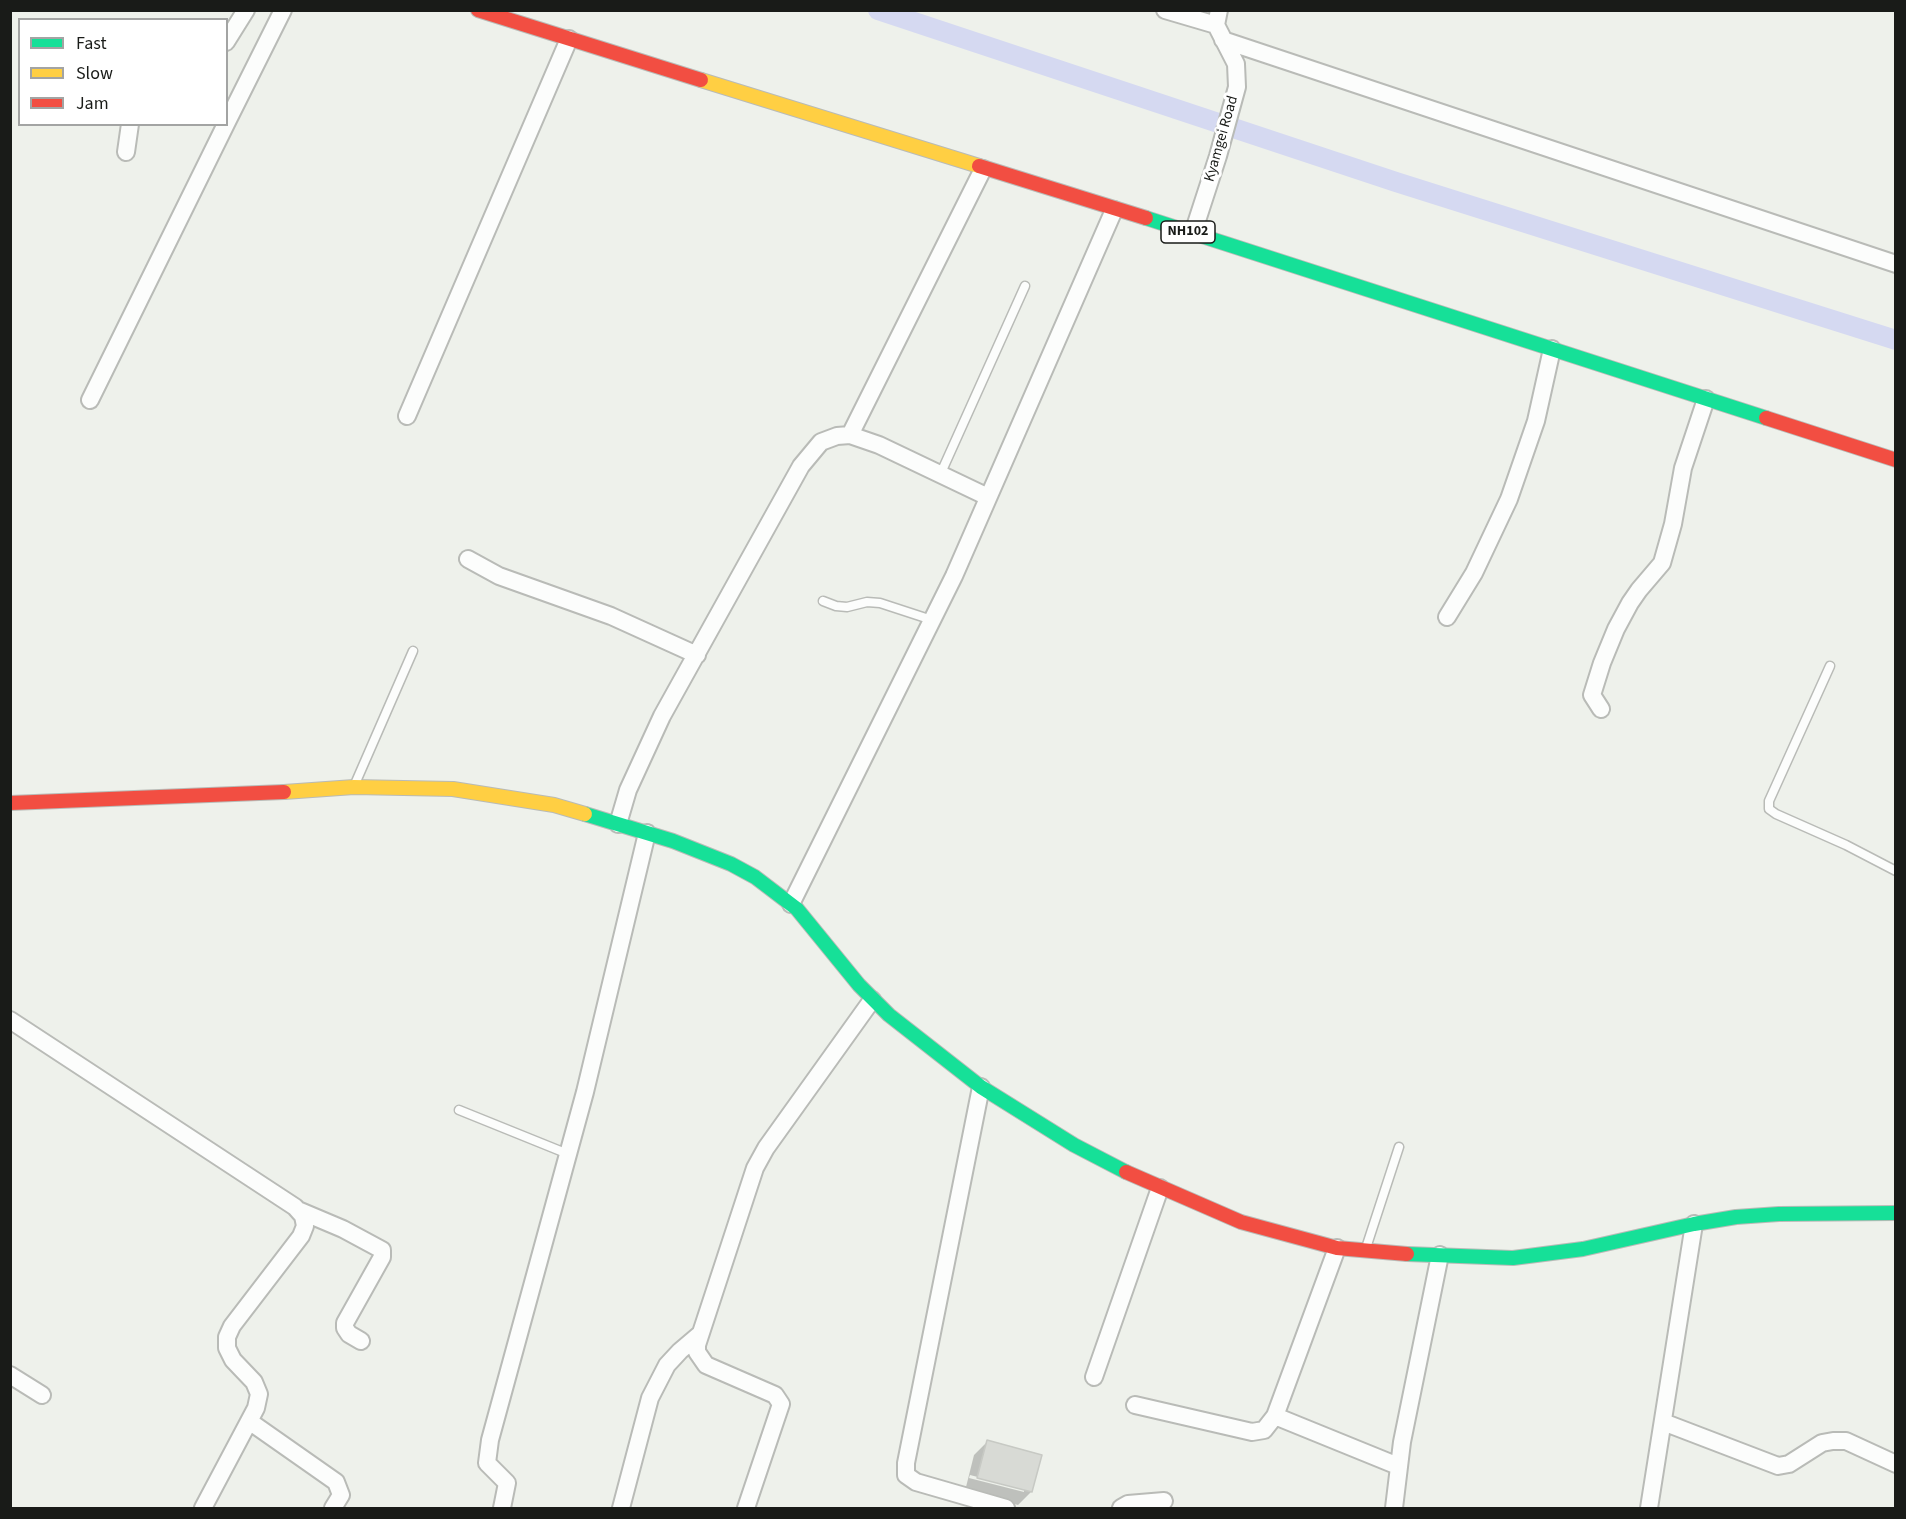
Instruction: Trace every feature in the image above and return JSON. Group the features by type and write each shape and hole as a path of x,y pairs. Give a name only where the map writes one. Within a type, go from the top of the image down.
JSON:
{"main road":[{"name":"NH102","path":"478,10 1192,234 1896,460"},
{"path":"10,803 250,794 354,787 453,789 554,805 673,841 731,864 754,877 791,904 812,926 872,1000 981,1087 1074,1145 1160,1188 1241,1222 1337,1248 1395,1254 1484,1258 1536,1256 1583,1249 1694,1224 1779,1214 1896,1213"}],"street":[{"path":"228,39 246,10"},
{"path":"228,120 283,10"},
{"path":"1165,10 1220,25 1896,264"},
{"name":"Kyamgei Road","path":"1192,234 1218,156 1237,87 1236,64 1220,25"},
{"path":"407,416 569,39"},
{"path":"126,152 130,126"},
{"path":"90,400 225,126"},
{"path":"850,435 983,169"},
{"path":"791,904 954,576 1114,210"},
{"path":"1447,617 1474,573 1509,500 1536,421 1552,349"},
{"path":"1601,709 1593,695 1602,663 1630,603 1662,563 1673,524 1683,468 1706,399"},
{"path":"618,824 628,790 662,716 801,466 821,442 837,436 850,435 879,445 988,497"},
{"path":"468,559 499,576 611,616 697,655"},
{"path":"502,1509 507,1483 504,1477 490,1467 486,1458 585,1092 647,833"},
{"path":"746,1509 781,1404 775,1395 706,1365 697,1352 700,1334 755,1168 766,1148 872,1000"},
{"path":"10,1020 298,1210 343,1229 382,1250 382,1257 345,1323 349,1334 361,1341"},
{"path":"981,1087 906,1463 906,1475 916,1482 1006,1509"},
{"path":"1094,1377 1160,1188"},
{"path":"202,1509 256,1408 259,1394 254,1382 232,1360 227,1348 227,1337 232,1326 301,1236 305,1226 303,1216 298,1210"},
{"path":"1649,1509 1694,1224"},
{"path":"1135,1405 1252,1432 1264,1430 1275,1416 1337,1248"},
{"path":"1394,1509 1398,1466 1440,1255"},
{"path":"621,1509 650,1398 667,1365 700,1334"},
{"path":"10,1375 42,1395"},
{"path":"1275,1416 1398,1466"},
{"path":"249,1420 336,1482 341,1495 333,1509"},
{"path":"1663,1422 1778,1466 1789,1464 1821,1443 1833,1441 1846,1441 1896,1464"},
{"path":"1121,1509 1128,1504 1164,1501"}],"lane":[{"path":"940,475 1024,286"},
{"path":"823,601 836,606 848,607 867,602 880,603 932,620"},
{"path":"354,787 413,651"},
{"path":"1830,666 1769,801 1769,808 1776,814 1846,845 1896,871"},
{"path":"459,1110 568,1154"},
{"path":"1365,1251 1399,1147"}],"building":[{"path":"987,1440 1042,1455 1032,1492 977,1478"}],"waterway":[{"path":"878,10 1396,182 1896,340"}],"traffic: fast":[{"path":"1146,218 1766,418"},
{"path":"585,814 673,841 731,864 755,877 797,909 859,985 889,1015 981,1087 1074,1145 1126,1172"},
{"path":"1407,1254 1513,1258 1583,1249 1736,1217 1779,1214 1896,1213"}],"traffic: slow":[{"path":"701,80 979,166"},
{"path":"284,792 354,787 453,789 554,805 585,814"}],"traffic: jam":[{"path":"478,10 701,80"},
{"path":"979,166 1146,218"},
{"path":"1766,418 1896,460"},
{"path":"10,803 284,792"},
{"path":"1126,1172 1241,1222 1337,1248 1407,1254"}]}
